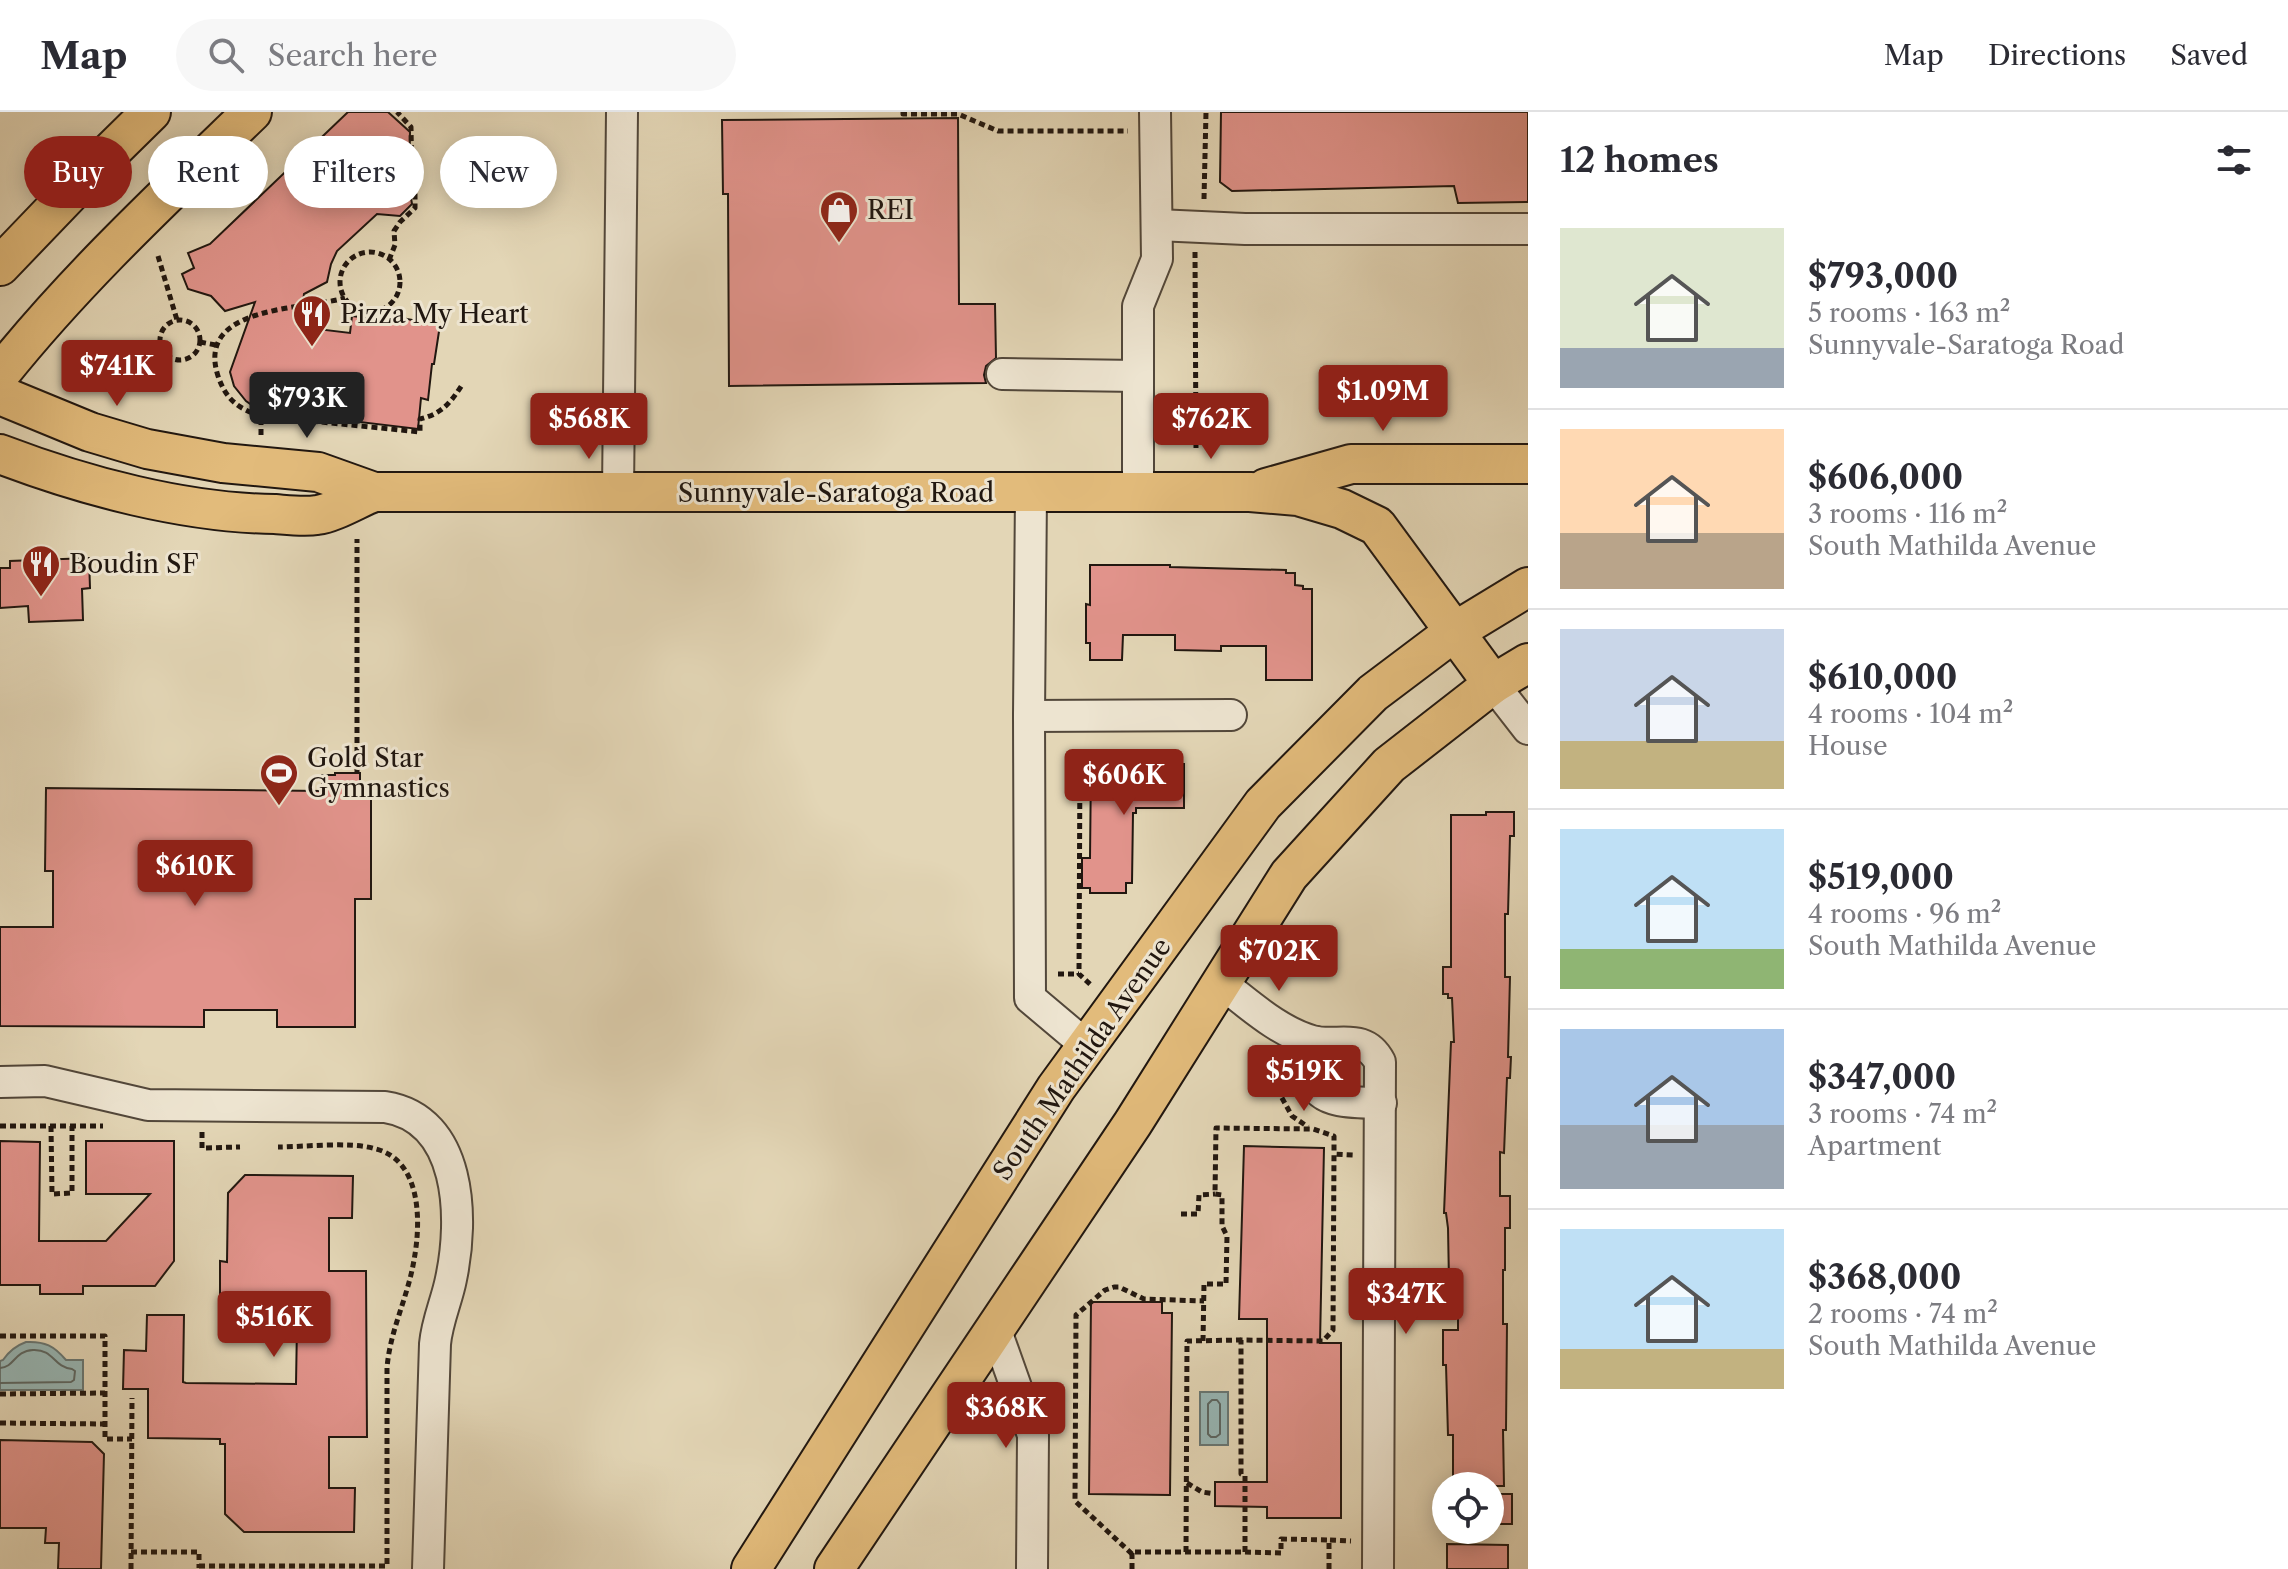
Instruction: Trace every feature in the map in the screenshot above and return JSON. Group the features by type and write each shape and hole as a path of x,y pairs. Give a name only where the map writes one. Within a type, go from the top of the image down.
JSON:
{"main road":[{"path":"0,266 151,112"},
{"path":"0,374 113,247 252,112"},
{"name":"Sunnyvale-Saratoga Road","path":"0,395 90,432 147,449 223,463 318,472 374,492 1250,492 1298,496 1342,509 1377,526 1493,684"},
{"name":"Sunnyvale-Saratoga Road","path":"0,454 142,496 256,514 319,515 374,492"},
{"name":"Sunnyvale-Saratoga Road","path":"1250,492 1351,464 1528,464"},
{"name":"South Mathilda Avenue","path":"751,1569 1048,1102 1263,804 1373,693 1454,632 1528,587"},
{"path":"834,1569 1133,1123 1289,875 1389,765 1493,684 1528,663"}],"street":[{"path":"618,492 622,112"},
{"path":"1138,494 1138,306 1157,259 1155,115"},
{"path":"1157,225 1245,229 1528,229"},
{"path":"1002,374 1138,376"},
{"path":"1031,493 1030,998 1087,1046"},
{"path":"1493,684 1528,729"},
{"path":"1029,716 1231,715"},
{"path":"1221,983 1283,1030 1315,1042 1367,1046 1381,1068 1378,1555"},
{"path":"1315,1042 1312,1076 1314,1084 1325,1096 1381,1103"},
{"path":"0,1082 45,1081 148,1105 385,1107 414,1116 430,1131 444,1152 453,1176 457,1225 451,1280 436,1340 428,1569"},
{"path":"995,1328 1033,1435 1032,1569"}],"path":[{"path":"389,260 395,245 394,231 415,208 411,127 397,112"},
{"path":"903,112 958,114 998,131 1128,131 1129,119 1155,115"},
{"path":"1196,451 1195,250 1204,209 1206,112"},
{"path":"368,252 389,260 398,272 400,282 394,300 377,311 358,310 345,298 341,287 344,267 358,254 368,252"},
{"path":"158,256 177,320"},
{"path":"345,298 258,314 234,324 216,345 216,368 231,401 261,416 420,432 420,419 447,407 462,385"},
{"path":"186,320 199,333 200,342 196,352 184,359 171,358 163,350 160,340 169,323 186,320"},
{"path":"200,342 216,345"},
{"path":"115,360 163,350"},
{"path":"261,416 261,440"},
{"path":"357,539 357,773"},
{"path":"1079,974 1080,753"},
{"path":"1053,974 1079,974 1096,989"},
{"path":"1186,1552 1187,1341 1323,1341 1333,1330 1334,1136 1302,1124 1292,1116 1277,1089"},
{"path":"51,1126 52,1194 72,1193 72,1126"},
{"path":"1216,1194 1216,1128 1313,1129"},
{"path":"131,1552 199,1552 199,1568 387,1568 388,1355 414,1259 416,1220 411,1182 405,1168 394,1157 377,1149 358,1146 278,1147"},
{"path":"1334,1154 1380,1155"},
{"path":"1181,1214 1198,1214 1199,1195 1222,1195 1222,1226 1227,1236 1226,1284 1204,1284 1203,1341"},
{"path":"1204,1301 1144,1299 1114,1287 1105,1290 1076,1315 1075,1501 1132,1554 1281,1553 1281,1539 1329,1540 1378,1555"},
{"path":"0,1336 105,1336 105,1439 132,1439"},
{"path":"1241,1340 1241,1474 1245,1476 1245,1552"},
{"path":"0,1394 105,1393"},
{"path":"131,1569 132,1398"},
{"path":"0,1423 105,1424"},
{"path":"1186,1483 1202,1492 1215,1494"},
{"path":"1065,1506 1080,1506"},
{"path":"1329,1540 1329,1569"},
{"path":"1132,1554 1132,1569"}],"water":[{"path":"26,1342 49,1345 66,1360 83,1360 83,1390 0,1390 0,1361"},
{"path":"1200,1392 1228,1392 1228,1445 1200,1445"}],"building":[{"path":"348,112 388,112 410,132 410,136 323,136"},
{"path":"1221,112 1528,112 1528,202 1458,203 1454,186 1232,191 1220,182"},
{"path":"958,118 959,304 995,304 996,358 986,366 986,383 729,386 728,194 723,194 722,120"},
{"path":"284,173 284,208 408,208 400,216 377,214 337,251 327,282 304,294 300,327 350,333 352,316 400,322 401,318 440,325 428,400 421,398 418,429 259,410 246,401 234,386 230,372 255,302 225,311 211,296 188,289 182,274 194,268 188,253 210,244 248,208 268,208 268,189"},
{"name":"Boudin SF","path":"89,558 90,588 82,589 83,620 29,622 28,606 0,608 0,568 10,568 10,561"},
{"path":"1090,565 1170,565 1286,570 1286,573 1295,573 1295,585 1312,589 1312,680 1266,680 1266,646 1221,646 1221,651 1175,650 1175,635 1123,635 1122,660 1090,660 1090,643 1086,643 1086,604 1090,605"},
{"path":"1091,764 1184,764 1184,808 1136,808 1136,813 1133,813 1132,883 1126,883 1126,893 1090,893 1090,888 1082,888 1082,858 1090,858"},
{"path":"360,773 360,784 371,784 371,899 355,899 355,1027 277,1027 277,1010 204,1010 204,1027 0,1026 0,927 53,927 53,871 45,871 46,788 322,791 322,775"},
{"path":"1486,812 1514,812 1514,836 1510,836 1508,914 1505,914 1505,977 1510,977 1508,1057 1511,1057 1510,1078 1507,1078 1504,1153 1500,1152 1500,1196 1510,1196 1510,1228 1505,1228 1503,1270 1503,1324 1507,1324 1506,1430 1503,1430 1504,1472 1453,1472 1453,1435 1448,1435 1443,1330 1458,1330 1458,1282 1449,1282 1448,1228 1444,1213 1451,1042 1454,1042 1452,998 1443,994 1443,967 1451,967 1451,815 1486,815"},
{"path":"0,1141 40,1142 39,1241 106,1241 150,1194 86,1194 86,1141 174,1141 174,1261 155,1286 83,1286 83,1294 40,1294 40,1285 0,1285"},
{"path":"1244,1146 1324,1148 1320,1343 1341,1343 1341,1518 1267,1518 1267,1507 1215,1506 1215,1482 1267,1482 1267,1319 1239,1319"},
{"path":"245,1175 353,1176 352,1218 329,1218 329,1271 366,1271 367,1437 329,1437 329,1488 355,1488 354,1532 244,1532 225,1514 225,1444 220,1444 220,1439 148,1438 148,1389 123,1389 124,1350 146,1351 147,1315 184,1315 183,1382 296,1384 297,1325 220,1325 220,1261 227,1262 228,1193"},
{"path":"1091,1302 1162,1302 1162,1313 1172,1313 1170,1495 1089,1494"},
{"path":"0,1440 92,1442 104,1454 101,1569 58,1569 59,1543 45,1543 46,1528 0,1528"},
{"path":"1504,1494 1512,1494 1512,1524 1504,1524"},
{"path":"1447,1544 1508,1545 1508,1569 1447,1569"}],"place":[{"name":"REI","path":"839,244"},
{"name":"Pizza My Heart","path":"312,348"},
{"name":"Boudin SF","path":"41,598"},
{"name":"Gold Star Gymnastics","path":"279,807"}]}
